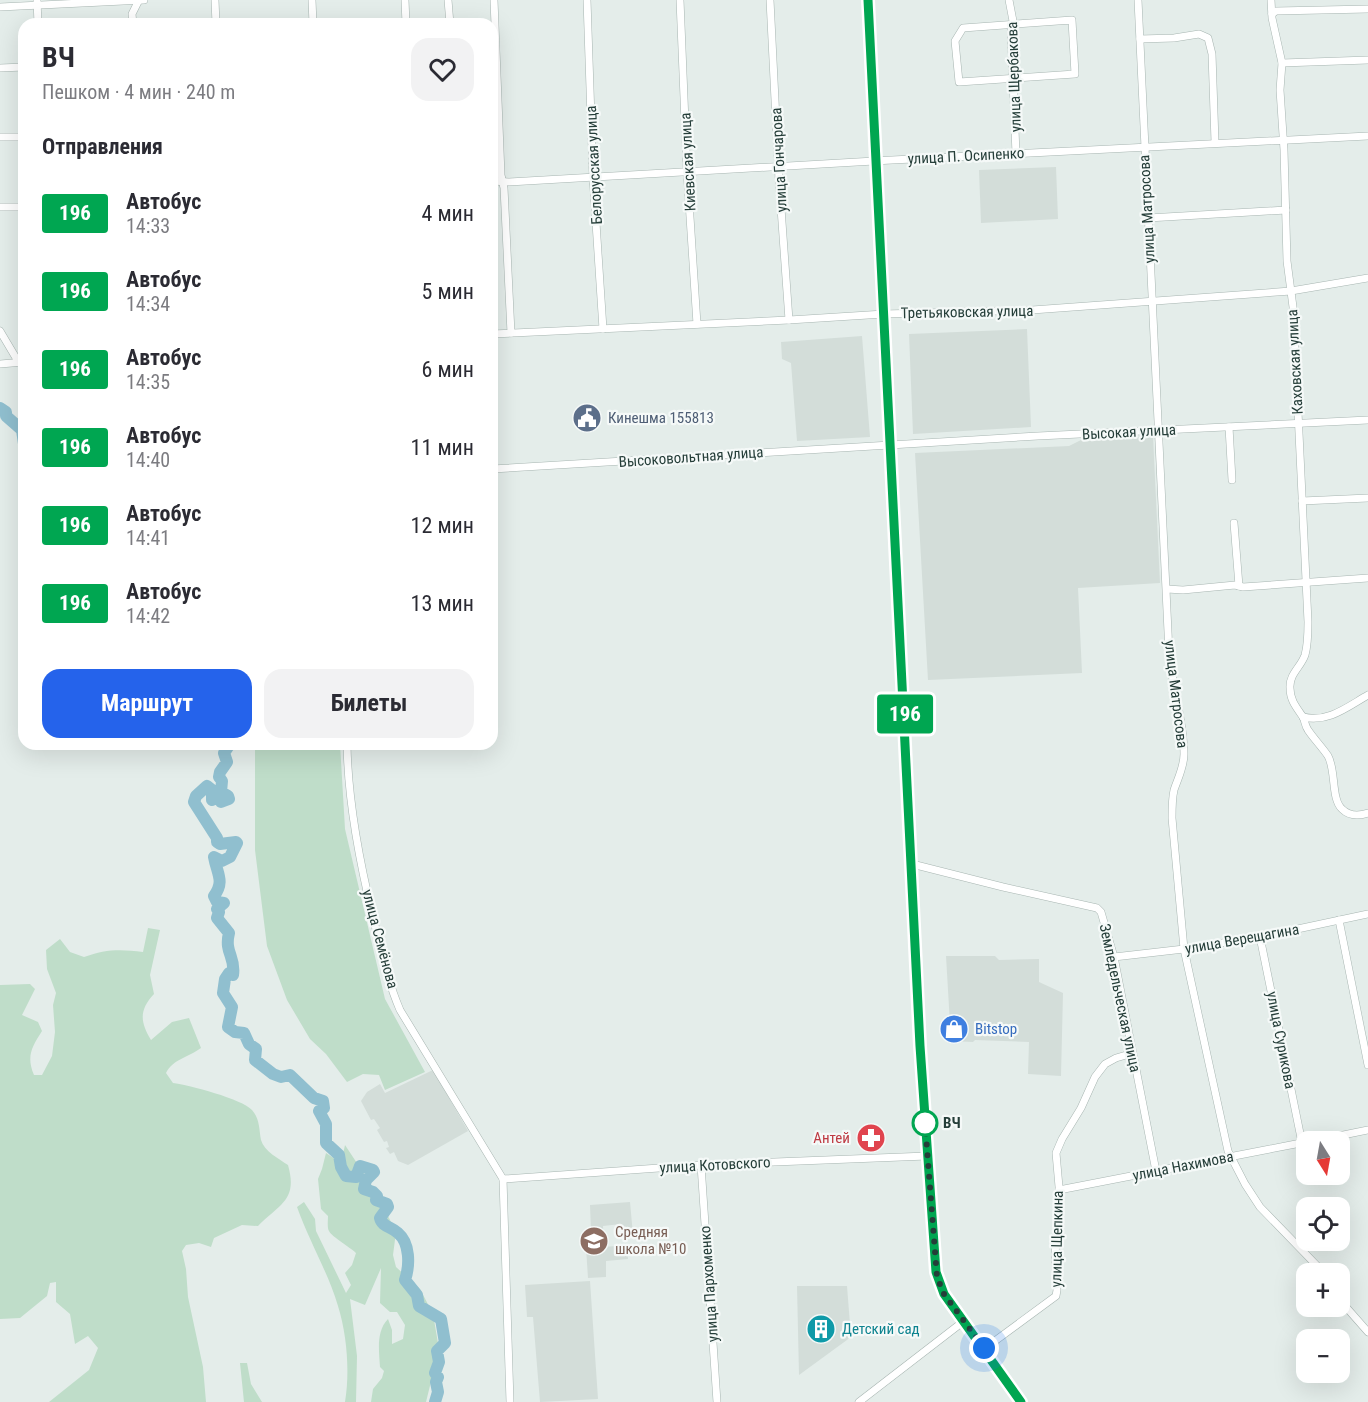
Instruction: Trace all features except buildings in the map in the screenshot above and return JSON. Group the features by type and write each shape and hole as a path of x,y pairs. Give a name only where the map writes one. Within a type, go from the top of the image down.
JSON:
{"street":[{"path":"132,18 139,0"},
{"path":"0,7 37,3 144,0"},
{"path":"214,0 216,18"},
{"path":"312,0 313,18"},
{"path":"405,0 406,18"},
{"path":"448,0 451,18"},
{"path":"494,0 494,18"},
{"name":"Белорусская улица","path":"587,0 593,177 603,329"},
{"name":"Киевская улица","path":"680,0 687,171 697,324"},
{"name":"улица Гончарова","path":"770,0 789,320"},
{"path":"868,0 920,1046 937,1277 944,1294 1022,1402"},
{"name":"улица Щербакова","path":"1010,0 1016,153"},
{"name":"улица Матросова","path":"1138,0 1151,301 1171,671 1180,706 1184,755 1183,768 1173,798 1172,818 1184,949 1230,1157 1260,1207 1314,1263"},
{"name":"Каховская улица","path":"1271,0 1282,63 1280,90 1287,261 1299,424 1308,622 1305,655 1294,672 1290,687 1292,701 1297,711 1328,756 1338,804 1342,810 1351,814 1368,813"},
{"path":"37,3 38,18"},
{"path":"1272,14 1276,10 1368,9"},
{"path":"1072,20 1075,74 1014,77 959,82 955,40 963,28 1072,20"},
{"path":"1140,39 1174,38 1199,34 1208,38 1212,54 1215,142"},
{"path":"1282,63 1368,60"},
{"path":"0,68 18,67"},
{"path":"498,134 503,182 511,333"},
{"name":"улица П. Осипенко","path":"498,182 877,160 1144,149 1215,142 1368,136"},
{"path":"0,137 18,137"},
{"path":"0,207 18,207"},
{"path":"1148,218 1286,210"},
{"name":"Третьяковская улица","path":"498,334 884,314 1032,310 1291,291 1368,278"},
{"path":"0,331 18,357"},
{"path":"0,364 18,363"},
{"name":"Высокая улица","path":"891,445 1368,420"},
{"path":"1229,427 1232,480"},
{"name":"Высоковольтная улица","path":"498,469 891,445"},
{"path":"1302,501 1368,498"},
{"path":"1234,523 1239,586"},
{"path":"1167,589 1368,578"},
{"path":"1303,717 1315,720 1327,718 1368,695"},
{"name":"улица Семёнова","path":"347,750 352,817 362,871 392,990 400,1010 502,1179"},
{"name":"Земледельческая улица","path":"912,864 1098,908 1114,957 1156,1171"},
{"name":"улица Верещагина","path":"1114,957 1260,937 1368,914"},
{"path":"1339,920 1368,1065"},
{"name":"улица Сурикова","path":"1260,937 1304,1131"},
{"name":"улица Щепкина","path":"984,1348 1056,1296 1055,1254 1060,1212 1056,1154 1095,1077 1105,1064 1133,1053"},
{"name":"улица Нахимова","path":"1350,1133 1368,1130"},
{"name":"улица Нахимова","path":"1059,1190 1296,1144"},
{"name":"улица Котовского","path":"502,1179 701,1166 927,1156"},
{"name":"улица Пархоменко","path":"701,1166 717,1402"},
{"path":"502,1179 510,1402"},
{"path":"1350,1312 1368,1332"},
{"path":"859,1402 964,1321"}],"shaded area":[{"path":"1056,167 1058,219 981,223 979,170"},
{"path":"1027,329 1031,427 913,434 909,334"},
{"path":"862,336 870,437 797,441 791,363 782,359 781,342"},
{"path":"1153,436 1160,583 1078,588 1082,673 928,680 915,453 1069,446 1081,440"},
{"path":"946,956 995,956 999,960 1039,959 1039,982 1063,993 1061,1076 1028,1074 1029,1042 951,1041"},
{"path":"433,1070 468,1131 408,1165 398,1161 394,1152 390,1154 386,1148 389,1147 387,1141 384,1142 377,1130 380,1128 374,1119 371,1120 361,1101 367,1092 380,1084 385,1093"},
{"name":"Средняя школа №10","path":"630,1202 633,1235 622,1237 621,1224 603,1226 604,1247 627,1245 628,1259 606,1261 606,1277 588,1278 585,1232 591,1231 590,1205"},
{"path":"590,1281 598,1399 540,1402 533,1317 527,1317 525,1285"},
{"name":"Детский сад","path":"797,1286 847,1286 851,1337 799,1375"}],"green space":[{"path":"255,750 340,750 345,829 385,999 425,1072 385,1090 379,1075 363,1074 347,1082 326,1054 310,1039 287,1000 267,946 255,850"},
{"path":"148,928 160,930 150,975 154,994 146,1005 143,1016 147,1034 151,1040 172,1022 189,1018 201,1048 177,1061 166,1073 173,1083 227,1097 252,1110 258,1121 261,1140 265,1148 288,1165 291,1186 285,1200 258,1226 242,1225 214,1238 211,1247 199,1243 186,1245 182,1251 188,1297 203,1367 206,1402 49,1402 89,1370 98,1348 88,1336 75,1344 70,1314 56,1302 56,1282 50,1283 47,1296 20,1318 0,1319 0,985 30,984 35,989 22,1015 38,1022 42,1031 33,1047 30,1062 34,1075 42,1075 52,1056 55,1032 53,1005 56,993 47,969 46,950 60,939 70,952 84,957 113,950 143,952"},
{"path":"345,1145 376,1192 396,1232 393,1255 396,1267 420,1289 433,1314 439,1349 426,1402 371,1402 373,1389 382,1378 384,1371 380,1367 379,1342 384,1324 388,1319 392,1330 392,1344 403,1339 405,1325 397,1312 390,1312 380,1303 381,1268 365,1305 350,1299 357,1356 356,1402 345,1402 347,1366 341,1317 334,1293 297,1207 304,1202 315,1219 316,1231 346,1293 351,1285 345,1273 352,1265 356,1253 329,1231 328,1216 321,1209 318,1179 326,1153 341,1163"},
{"path":"240,1363 247,1363 251,1384 262,1402 244,1402"}],"waterway":[{"path":"0,408 18,426"},
{"path":"226,750 224,753 227,762 219,777 222,781 221,792 229,799 221,802 218,796 212,800 212,790 207,786 196,796 194,802 217,838 217,842 220,844 237,843 230,857 222,861 214,857 220,882 214,896 217,902 224,903 217,909 219,912 217,918 229,933 228,945 233,964 233,975 229,973 225,979 223,993 232,1007 228,1027 235,1032 244,1033 249,1044 256,1049 255,1060 273,1074 281,1077 290,1075 314,1098 323,1101 324,1108 319,1111 326,1124 326,1143 339,1155 341,1167 346,1176 356,1177 360,1166 373,1170 374,1172 366,1180 364,1189 373,1192 377,1196 376,1200 387,1204 388,1207 380,1218 381,1221 398,1233 405,1242 408,1261 405,1280 417,1295 419,1306 441,1319 445,1343 437,1351 439,1362 435,1373 438,1377 436,1382 438,1392 435,1402"}],"bus line":[{"name":"196","path":"868,0 920,1046 936,1272 944,1294 1021,1402"}],"place":[{"name":"Кинешма 155813","path":"587,418"},
{"name":"Bitstop","path":"954,1029"},
{"name":"ВЧ","path":"925,1123"},
{"name":"Антей","path":"871,1138"},
{"name":"Средняя школа №10","path":"594,1241"},
{"name":"Детский сад","path":"821,1329"}],"route":[{"path":"925,1123 932,1225 939,1285 984,1348"}]}
